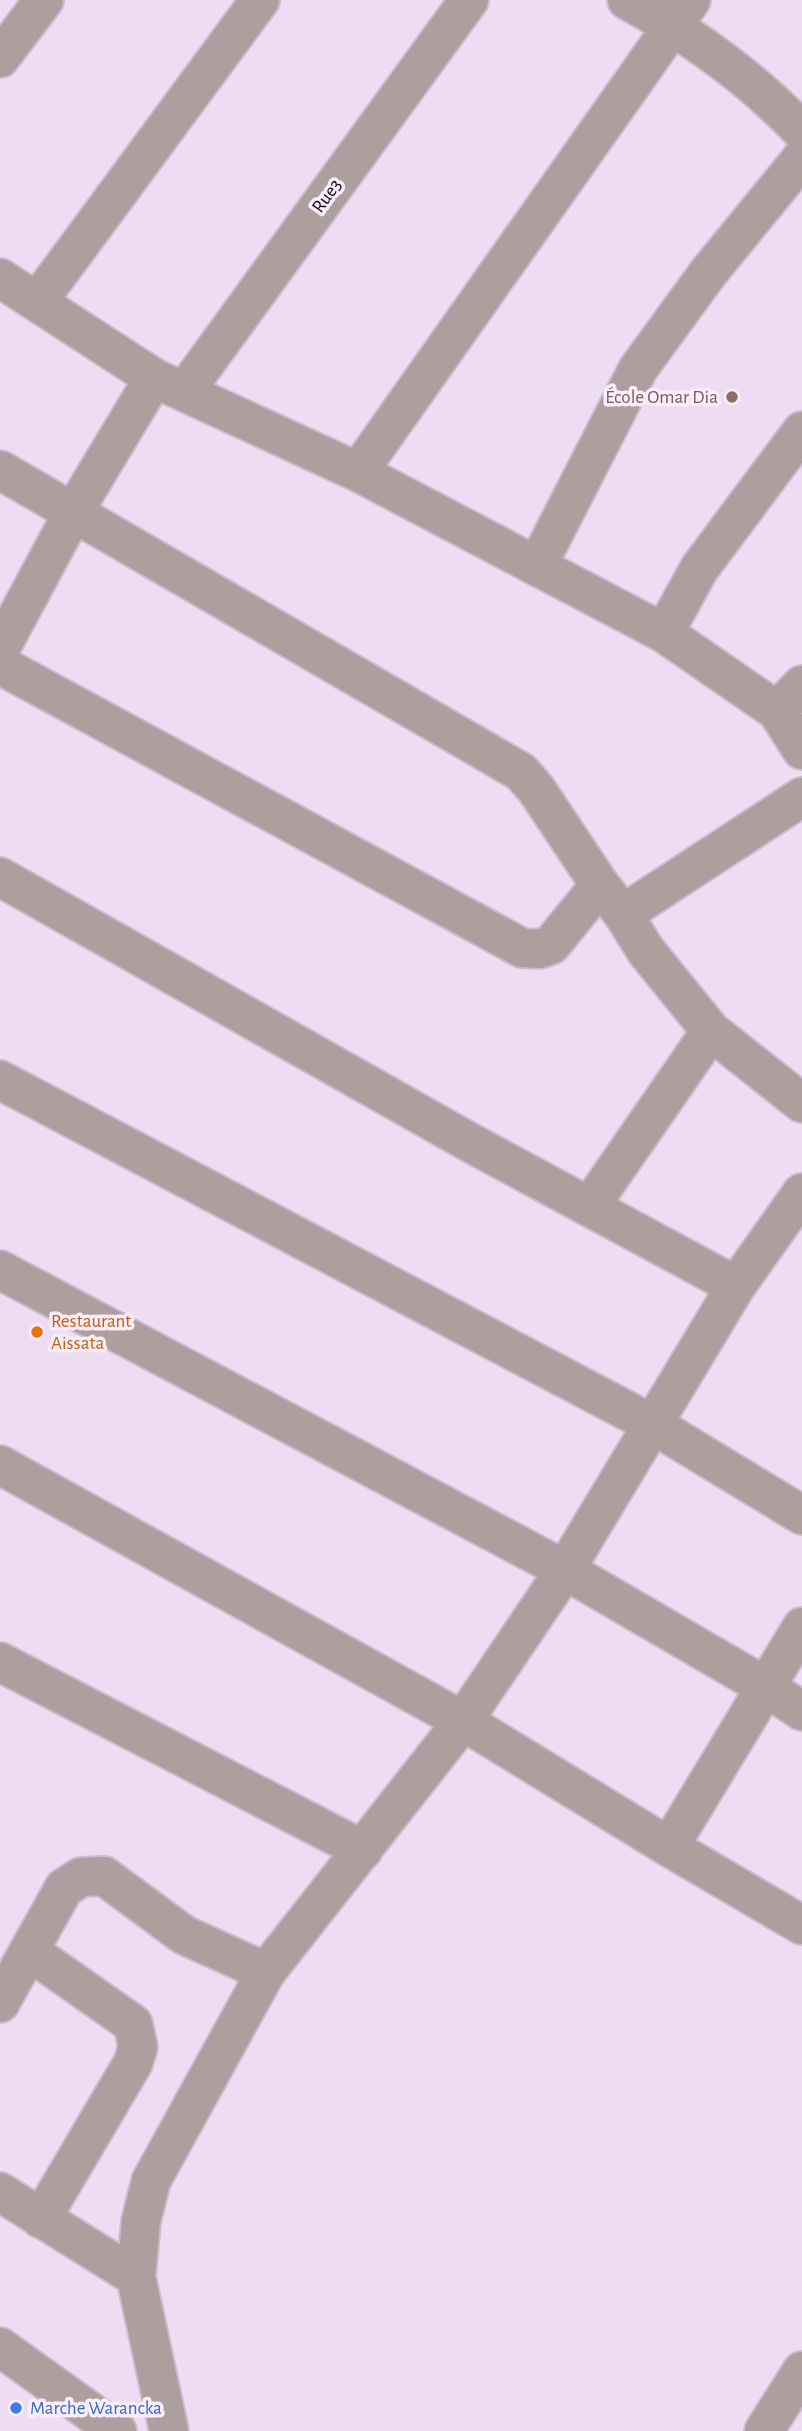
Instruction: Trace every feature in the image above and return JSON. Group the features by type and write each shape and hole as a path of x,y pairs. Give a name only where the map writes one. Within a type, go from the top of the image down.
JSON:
{"street":[{"path":"0,58 44,0"},
{"path":"38,302 260,0"},
{"name":"Rue3","path":"0,649 74,511 469,0"},
{"path":"627,0 682,13 802,131"},
{"path":"358,472 682,13"},
{"path":"537,566 638,369 708,273 802,158"},
{"path":"0,278 170,385 358,472 789,698 802,750"},
{"path":"664,634 699,569 802,431"},
{"path":"0,470 521,772 536,789 646,951 711,1031 802,1103"},
{"path":"0,665 522,948 538,949 551,945 600,885"},
{"path":"623,914 802,797"},
{"path":"0,877 469,1142 736,1286"},
{"path":"590,1206 711,1031"},
{"path":"0,1080 652,1424 802,1516"},
{"path":"169,2431 136,2277 141,2221 151,2181 266,1972 463,1721 565,1570 736,1286 802,1193"},
{"path":"0,1270 565,1570 766,1687 802,1711"},
{"path":"0,1465 463,1721 802,1925"},
{"path":"669,1847 802,1627"},
{"path":"0,1662 363,1850"},
{"path":"0,2003 64,1888 81,1877 104,1876 184,1935 266,1972"},
{"path":"29,1951 132,2024 138,2047 132,2063 41,2219"},
{"path":"0,2192 136,2277"},
{"path":"0,2347 117,2431"},
{"path":"764,2431 802,2371"}],"place":[{"name":"École Omar Dia","path":"732,397"},
{"name":"Restaurant Aissata","path":"37,1332"},
{"name":"Marche Warancka","path":"16,2408"}]}
